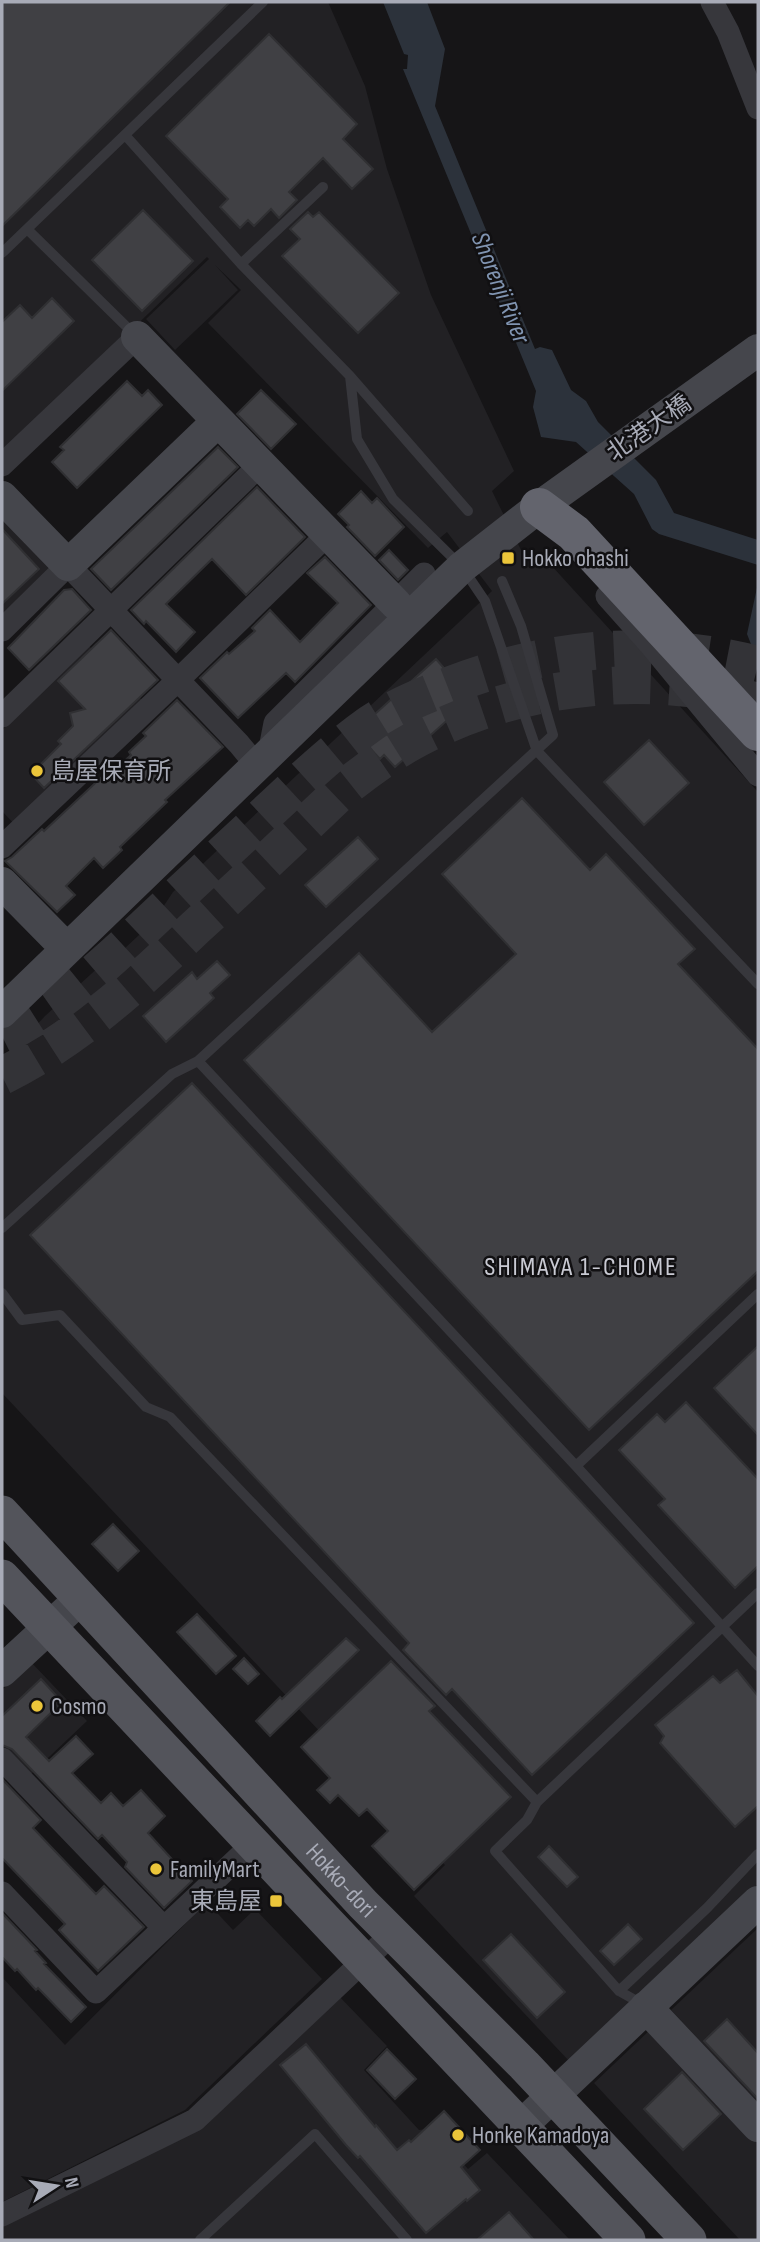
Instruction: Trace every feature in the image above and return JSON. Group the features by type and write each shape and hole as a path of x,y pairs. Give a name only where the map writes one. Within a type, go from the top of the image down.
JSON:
{"highway":[{"path":"539,507 574,533 758,732"}],"main road":[{"name":"Hokko-dori","path":"2,1513 392,1934 415,1954 553,2096 689,2240"},
{"name":"Hokko-dori","path":"2,1577 628,2240"}],"street":[{"path":"712,2 728,32 758,108"},
{"path":"2,465 137,337 396,604"},
{"name":"北港大橋","path":"2,1012 462,567 539,507 758,350"},
{"path":"2,630 218,421"},
{"path":"2,716 261,464"},
{"path":"2,497 178,680 263,760 275,723 424,575"},
{"path":"539,507 560,545 649,643 758,775"},
{"path":"2,847 328,534"},
{"path":"2,883 67,949"},
{"path":"2,1671 80,1599"},
{"path":"2,1759 164,1928"},
{"path":"2,1893 96,1992 253,1844"},
{"path":"520,2127 758,1902"},
{"path":"2,2215 195,2120 392,1934"},
{"path":"646,2007 758,2126"}],"lane":[{"path":"2,253 263,2"},
{"path":"125,135 241,264 350,376 468,511"},
{"path":"241,264 323,187"},
{"path":"27,229 137,337"},
{"path":"350,376 357,439 393,499 462,567 485,601 537,751 758,984"},
{"path":"2,1228 172,1074 198,1060 553,736 521,626 502,581"},
{"path":"198,1060 758,1666"},
{"path":"2,1293 22,1320 61,1315 146,1407 170,1417 537,1802"},
{"path":"576,1466 758,1294"},
{"path":"646,2007 619,1991 495,1851 527,1820 537,1802 758,1593"},
{"path":"619,1991 707,1908 758,1854"},
{"path":"208,2238 315,2134 407,2240"}],"shaded area":[{"path":"2,2 328,2 365,86 387,169 431,295 514,471 492,491 524,556 540,553 758,792 758,1884 569,2061 414,1896 445,1865 2,1393 2,1062 45,1016 153,922 173,892 492,591 447,532 428,548 208,323 241,290 215,265 238,290 175,350 146,319 209,259 207,257 2,455"},
{"path":"2,515 53,568 2,618"},
{"name":"島屋保育所","path":"89,646 143,701 15,825 2,811 2,730"},
{"name":"Cosmo","path":"31,1662 87,1721 31,1774 2,1743 2,1690"},
{"path":"207,1902 233,1930 255,1909 322,1979 185,2110 2,2202 2,1977 65,2045"},
{"path":"758,1928 758,2104 671,2010"},
{"path":"337,1994 387,2046 364,2070 419,2130 432,2128 468,2169 487,2153 570,2240 2,2240 2,2226 198,2126"},
{"path":"652,2028 758,2142 758,2240 740,2240 594,2083"}],"water":[{"name":"Shorenji River","path":"383,2 427,2 445,49 435,106 535,349 540,347 552,350 571,390 586,401 598,422 656,480 674,513 758,540 758,565 659,534 652,529 634,494 576,442 541,437 533,407 536,391 403,69 407,69 408,55 404,54"},
{"path":"758,583 758,662 747,634"}],"building":[{"path":"2,2 230,2 2,226"},
{"path":"269,34 357,124 343,139 373,169 352,189 323,158 289,192 297,200 279,218 271,209 254,226 248,220 240,228 220,207 228,199 166,136"},
{"path":"143,210 193,261 142,311 92,260"},
{"path":"308,212 313,217 319,212 399,293 358,333 282,256 300,239 290,229"},
{"path":"52,298 74,321 2,391 2,322 20,305 32,318"},
{"path":"127,381 142,396 148,390 162,405 77,488 52,462 64,450 60,447"},
{"path":"261,390 296,424 271,449 237,414"},
{"path":"218,447 238,467 111,590 91,569"},
{"path":"257,487 305,537 246,595 212,559 166,604 195,632 176,652 146,621 144,624 131,610"},
{"path":"361,491 372,503 377,498 404,527 375,556 338,514"},
{"path":"2,529 39,569 2,604"},
{"path":"389,550 408,570 398,580 379,560"},
{"path":"325,557 371,605 295,682 286,673 238,718 200,678 227,652 229,654 255,631 252,628 270,610 300,642 338,603 307,573"},
{"path":"72,589 91,610 29,670 8,648 64,590"},
{"path":"111,630 158,680 44,788 31,774 61,744 58,741 73,726 70,713 85,709 58,681"},
{"path":"436,659 471,699 395,767 384,755 380,759 355,732"},
{"path":"177,700 223,747 165,800 167,802 120,847 122,850 103,868 94,858 66,886 75,895 57,912 5,861 42,829 44,831 106,773 108,776 131,755 129,752 146,736 143,733"},
{"path":"649,740 689,783 644,825 604,782"},
{"path":"522,798 590,870 606,854 695,949 678,964 758,1049 758,1271 589,1430 244,1060 359,953 432,1032 516,954 442,874"},
{"path":"358,837 378,859 326,907 305,885"},
{"path":"217,961 230,975 210,993 214,998 166,1042 143,1016 192,972 197,979"},
{"path":"192,1083 694,1623 532,1775 452,1689 446,1695 403,1650 409,1643 30,1235"},
{"path":"758,1346 758,1435 714,1388"},
{"path":"686,1402 758,1479 758,1566 735,1588 658,1505 665,1499 619,1450 657,1414 665,1422"},
{"path":"113,1524 139,1551 118,1571 92,1544"},
{"path":"197,1614 236,1656 216,1674 177,1632"},
{"path":"346,1638 359,1650 270,1736 256,1721"},
{"path":"244,1658 259,1674 248,1684 233,1669"},
{"path":"391,1661 435,1706 429,1711 511,1797 414,1890 372,1846 388,1831 367,1809 359,1816 338,1795 330,1803 317,1790 330,1778 301,1747"},
{"path":"737,1670 758,1696 758,1806 735,1827 660,1743 664,1736 655,1725 713,1676 720,1683"},
{"path":"41,1679 62,1702 26,1737 49,1761 76,1736 93,1754 72,1773 101,1803 111,1793 123,1806 141,1790 165,1816 148,1833 192,1881 164,1908 125,1867 127,1862 102,1835 98,1839 12,1749 2,1745 2,1716"},
{"path":"2,1779 41,1820 33,1828 96,1894 104,1886 144,1927 98,1971 59,1930 65,1924 2,1858"},
{"path":"549,1846 578,1877 567,1887 538,1857"},
{"path":"2,1913 37,1950 35,1951 46,1963 44,1964 86,2007 71,2022 38,1988 36,1990 2,1957"},
{"path":"628,1924 642,1939 614,1965 600,1951"},
{"path":"511,1934 565,1992 537,2018 483,1960"},
{"path":"727,2019 758,2053 758,2099 704,2041"},
{"path":"306,2044 397,2150 409,2140 411,2142 444,2111 480,2150 461,2167 480,2190 426,2233 360,2156 358,2158 346,2145 280,2065"},
{"path":"387,2049 416,2079 395,2099 367,2070"},
{"path":"682,2072 721,2114 683,2150 644,2109"},
{"path":"509,2212 534,2240 477,2240"}],"tunnel":[{"path":"2,1036 47,1009 90,977 344,743 399,707 489,672 565,654 603,650 679,651 758,665"},
{"path":"2,1076 56,1045 105,1009 341,791 411,742 493,707 581,688 671,686 758,702"}],"place":[{"name":"Hokko ohashi","path":"508,558"},
{"name":"島屋保育所","path":"37,771"},
{"name":"Cosmo","path":"37,1706"},
{"name":"FamilyMart","path":"156,1869"},
{"name":"東島屋","path":"276,1901"},
{"name":"Honke Kamadoya","path":"458,2135"}],"district":[{"name":"SHIMAYA 1-CHOME","path":"581,1267"}]}
